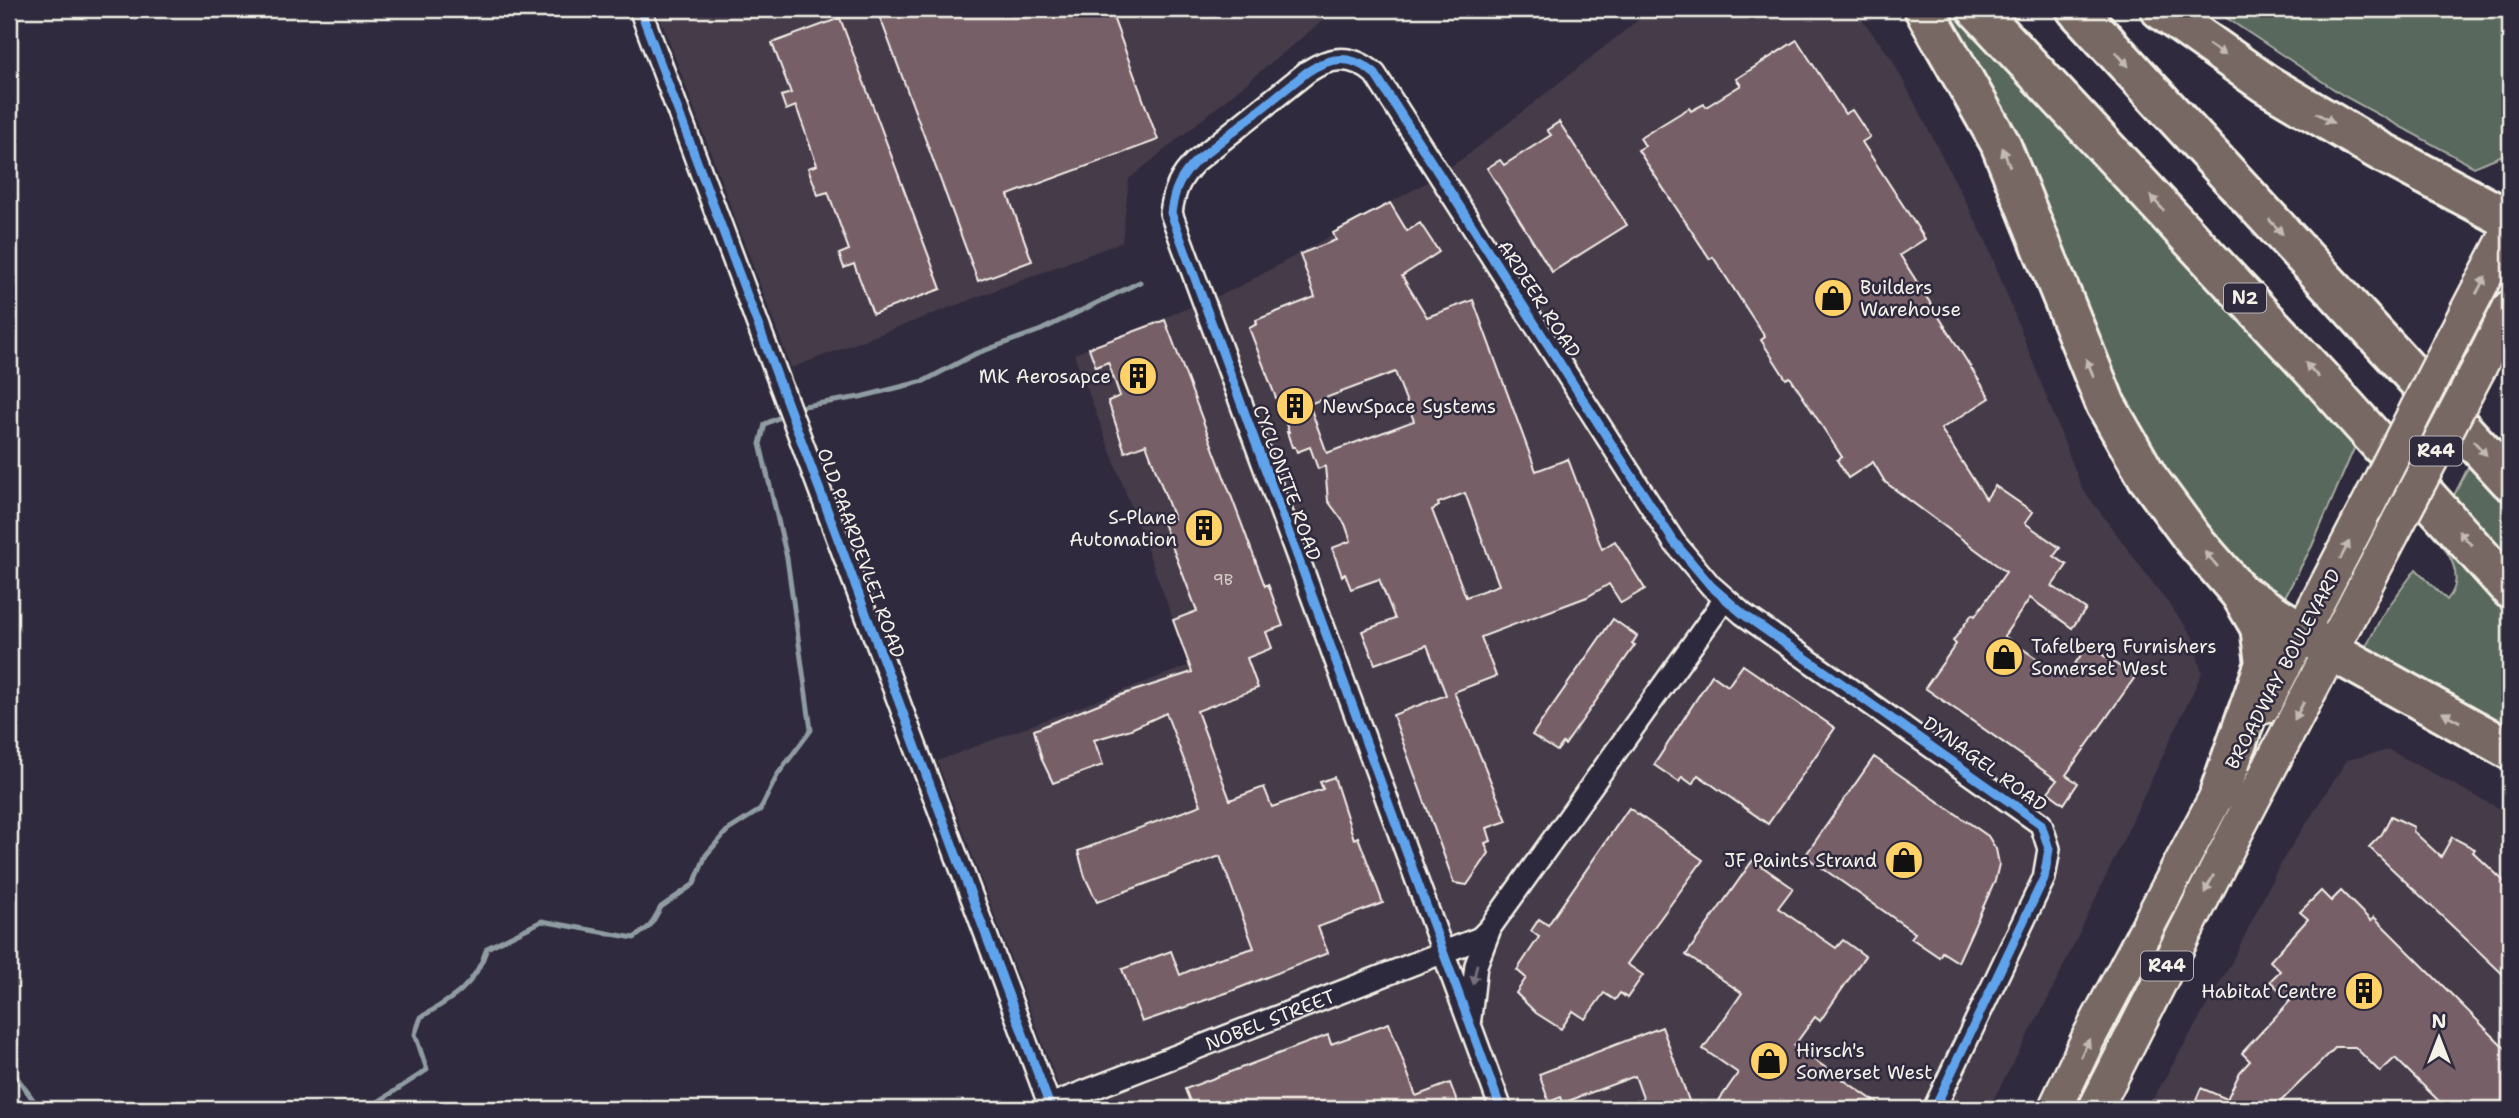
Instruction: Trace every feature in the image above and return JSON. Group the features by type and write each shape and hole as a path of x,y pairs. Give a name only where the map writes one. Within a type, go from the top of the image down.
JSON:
{"highway":[{"path":"1924,9 2000,143 2090,367 2125,442 2166,504 2239,592 2260,627 2265,663 2220,790"},
{"name":"N2","path":"1977,9 2323,381 2510,589"},
{"path":"2076,9 2510,481"},
{"path":"2160,9 2266,83 2378,149 2510,220"},
{"path":"2239,592 2316,641 2510,751"}],"main road":[{"name":"BROADWAY BOULEVARD","path":"2095,1109 2316,641 2367,507 2510,229"},
{"name":"BROADWAY BOULEVARD","path":"2055,1109 2088,1039 2220,790 2316,641 2392,534 2510,307"}],"street":[{"name":"OLD PAARDEVLEI ROAD","path":"640,9 1050,1107"},
{"name":"ARDEER ROAD","path":"1307,72 1322,62 1337,58 1352,59 1375,74 1674,542 1725,599"},
{"name":"CYCLONITE ROAD","path":"1307,72 1182,175 1174,192 1171,213 1442,955"},
{"name":"NOBEL STREET","path":"1050,1107 1472,943 1489,929 1725,599"},
{"name":"DYNAGEL ROAD","path":"1725,599 2031,815 2047,836 2048,864 2044,878 1934,1109"},
{"name":"NOBEL STREET","path":"1469,1022 1476,965 1489,929"},
{"path":"1442,955 1501,1109"}],"shaded area":[{"path":"657,9 1337,9 1129,179 1122,242 791,368"},
{"path":"1652,9 1854,9 1892,59 1986,241 2082,488 2192,635 2202,673 2049,997 1988,1109 1067,1109 937,761 1190,665 1074,354 1235,289 1429,181 1469,154"},
{"path":"2389,750 2510,814 2510,1109 2147,1109 2229,967 2280,864 2347,760"}],"green space":[{"path":"1936,9 1956,9 2356,444 2312,546 2280,606 2259,593 2164,481"},
{"path":"2213,9 2510,9 2510,152 2474,167 2344,96"},
{"path":"2472,460 2510,501 2510,566 2451,501"},
{"path":"2439,533 2510,612 2510,739 2362,654 2383,614 2416,569 2447,600 2455,584 2455,576 2451,560 2437,538"}],"building":[{"path":"877,9 939,9 942,17 965,9 1110,9 1158,140 1008,195 1032,261 978,281"},
{"path":"840,18 941,289 873,314 854,264 844,268 839,254 849,250 828,192 818,195 808,168 817,165 796,106 786,110 781,96 791,93 772,43"},
{"name":"Builders Warehouse","path":"1797,40 1845,114 1852,110 1870,137 1862,142 1925,239 1900,255 1990,398 1941,429 1986,499 1995,486 2033,512 2025,523 2060,548 2054,556 2067,565 2052,586 2086,609 2072,628 2030,598 2004,636 2065,678 2088,645 2135,677 2066,775 2078,783 2064,804 2048,792 2057,780 1925,688 1956,644 1953,641 1972,614 1975,616 2006,572 1885,482 1873,462 1848,478 1837,460 1842,457 1790,377 1786,379 1761,340 1765,337 1638,150 1645,146 1640,138 1689,108 1691,111 1704,104 1706,107 1741,85 1736,79"},
{"path":"1559,122 1627,225 1552,272 1487,168 1500,160 1504,165 1551,135 1547,130"},
{"path":"1390,203 1407,231 1420,223 1439,252 1402,276 1427,317 1473,300 1536,471 1568,459 1602,549 1615,541 1645,589 1621,603 1609,584 1587,597 1481,637 1496,676 1454,692 1507,821 1487,828 1491,841 1485,843 1489,853 1467,885 1454,883 1393,715 1446,695 1427,645 1375,664 1362,631 1395,619 1379,579 1351,589 1345,574 1342,576 1332,548 1351,541 1345,524 1328,501 1325,466 1318,469 1310,447 1297,452 1295,447 1292,447 1289,432 1249,328 1257,324 1256,320 1315,297 1300,254 1336,240 1333,233","holes":["1395,372 1414,421 1327,453 1309,404","1465,493 1499,585 1466,597 1432,510 1439,506 1438,503"]},
{"path":"1165,320 1265,586 1268,584 1283,626 1266,632 1272,648 1247,658 1258,688 1197,711 1230,800 1264,787 1272,807 1323,789 1320,782 1334,777 1354,839 1358,837 1383,903 1318,927 1328,953 1229,992 1142,1022 1122,969 1171,951 1180,975 1216,959 1254,948 1220,856 1097,902 1085,877 1078,851 1201,805 1166,713 1131,729 1094,740 1103,765 1053,783 1042,760 1034,730 1118,696 1192,672 1173,620 1197,611 1163,523 1174,519 1146,444 1125,452 1108,401 1120,396 1108,362 1096,367 1089,348"},
{"path":"1613,619 1637,636 1632,644 1635,645 1565,745 1563,743 1557,751 1532,735"},
{"path":"1743,665 1835,728 1768,824 1698,775 1692,784 1682,777 1679,782 1654,765 1712,675 1728,686"},
{"name":"JF Paints Strand","path":"1874,757 1988,836 1996,849 1999,864 1995,881 1958,962 1942,952 1939,957 1911,938 1915,933 1805,856"},
{"path":"1629,808 1703,860 1627,964 1643,975 1627,998 1620,993 1615,1000 1604,993 1585,1019 1573,1011 1561,1029 1536,1013 1516,993 1526,978 1517,970 1539,937 1531,931 1539,919 1548,925"},
{"path":"2391,816 2414,827 2413,831 2441,857 2452,837 2475,849 2473,852 2510,887 2510,981 2369,847 2382,834"},
{"path":"1753,860 1793,888 1778,908 1836,948 1843,940 1865,956 1820,1021 1815,1017 1794,1046 1886,1109 1713,1109 1738,1073 1703,1049 1742,993 1686,955"},
{"name":"Habitat Centre","path":"2321,891 2331,901 2341,891 2371,921 2374,917 2510,1053 2510,1109 2447,1109 2395,1058 2380,1072 2355,1047 2336,1047 2281,1101 2278,1109 2192,1109 2201,1088 2227,1099 2240,1072 2250,1061 2242,1053 2290,1001 2270,981 2280,971 2270,961 2308,919 2300,912"},
{"path":"1389,1023 1416,1096 1450,1083 1460,1109 1193,1109 1185,1089 1328,1035 1331,1044"},
{"path":"1662,1027 1692,1109 1647,1109 1635,1076 1563,1103 1561,1097 1549,1102 1539,1074"}],"waterway":[{"path":"804,406 860,397 924,381 975,354 1041,330 1140,282"},
{"path":"367,1109 427,1070 415,1034 421,1017 444,1004 470,982 487,948 542,921 634,938 650,926 661,907 694,884 706,855 727,831 760,810 778,774 811,730 787,558 760,444 765,424 778,418"},
{"path":"9,1067 40,1109"}],"cycle path":[{"path":"640,9 1051,1109"},
{"path":"1501,1109 1171,213 1179,184 1196,161 1307,72 1333,60 1350,60 1375,74 1674,542 1711,586 1743,614 2041,824 2049,849 2044,878 1934,1109"}],"place":[{"name":"Builders Warehouse","path":"1833,298"},
{"name":"MK Aerosapce","path":"1138,376"},
{"name":"NewSpace Systems","path":"1295,406"},
{"name":"S-Plane Automation","path":"1204,528"},
{"name":"Tafelberg Furnishers Somerset West","path":"2004,657"},
{"name":"JF Paints Strand","path":"1904,860"},
{"name":"Habitat Centre","path":"2364,991"},
{"name":"Hirsch's Somerset West","path":"1769,1061"}]}
